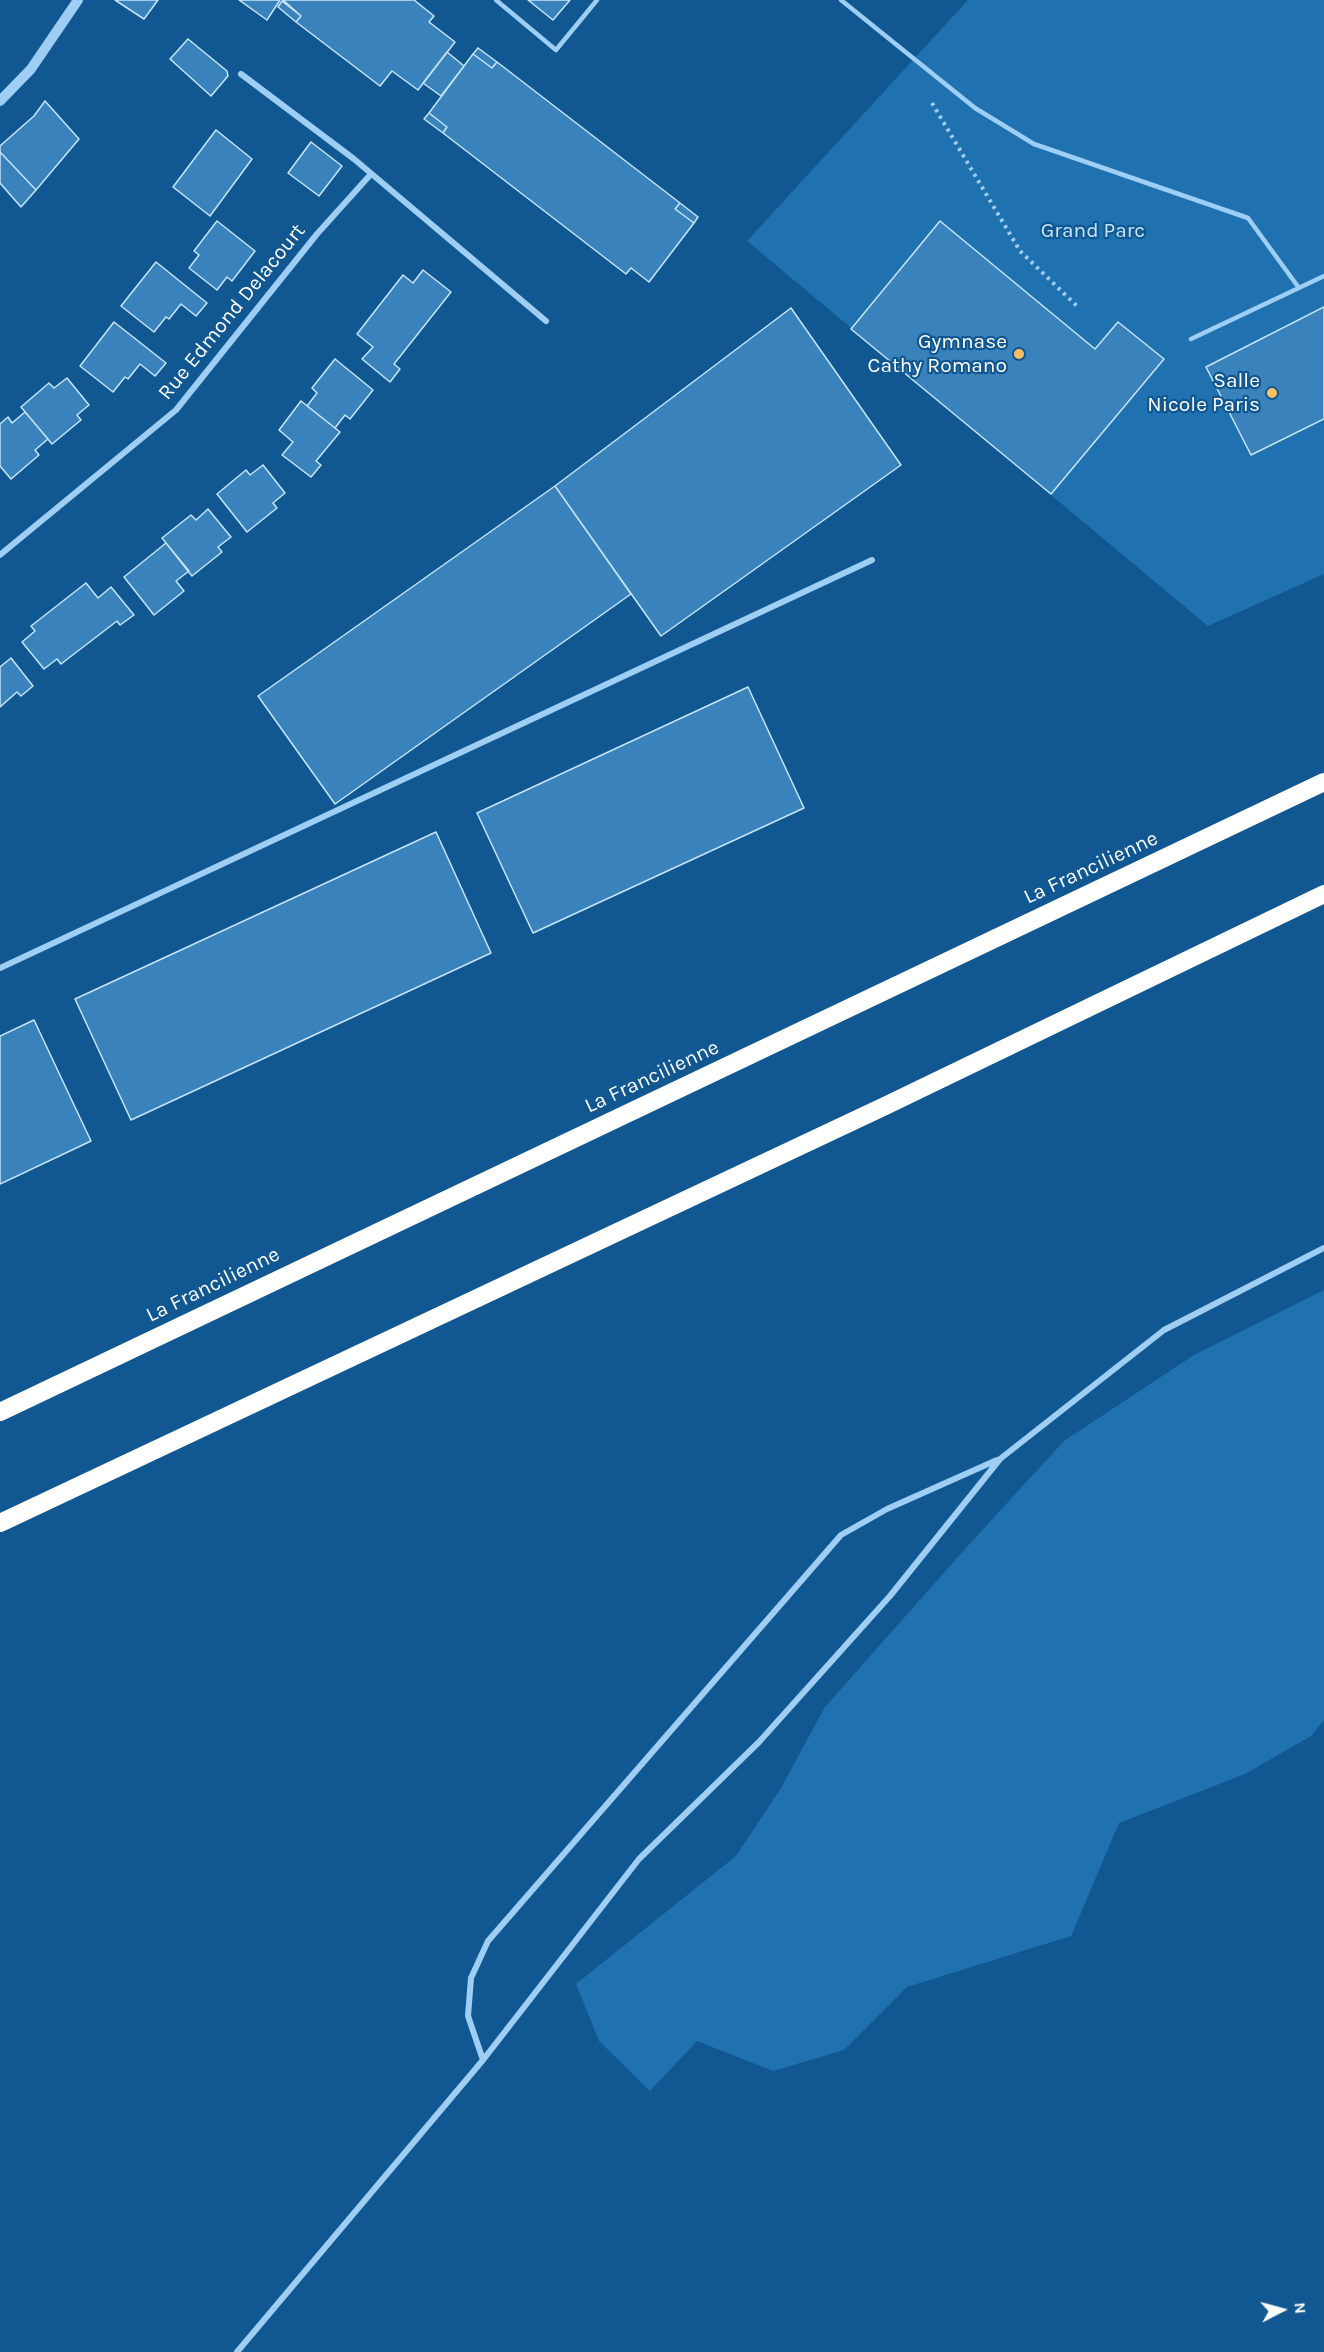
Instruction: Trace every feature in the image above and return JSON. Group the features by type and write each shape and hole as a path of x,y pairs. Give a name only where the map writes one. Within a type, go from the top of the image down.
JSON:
{"highway":[{"name":"La Francilienne","path":"0,1412 1324,782"},
{"path":"0,1523 885,1106 1324,894"}],"street":[{"path":"0,101 31,69 78,0"},
{"path":"241,74 370,174 546,321"},
{"name":"Rue Edmond Delacourt","path":"0,555 176,410 316,234 370,174"},
{"path":"0,968 872,560"},
{"path":"237,2352 483,2060 639,1859 759,1742 890,1596 1000,1459 1164,1330 1324,1248"},
{"path":"483,2060 468,2016 471,1978 488,1941 841,1535 887,1509 1000,1459"}],"lane":[{"path":"496,0 556,50 597,0"},
{"path":"842,0 975,108 1034,144 1248,218 1299,288"},
{"path":"1191,339 1324,276"}],"path":[{"path":"927,97 1020,251 1079,308"}],"green space":[{"name":"Grand Parc","path":"968,0 1324,0 1324,574 1208,626 747,241"},
{"path":"1324,1290 1324,1720 1311,1736 1245,1774 1119,1823 1071,1936 907,1987 844,2050 773,2071 697,2041 650,2091 599,2041 576,1984 736,1856 781,1788 825,1707 1064,1441 1194,1355"}],"building":[{"path":"115,0 158,0 144,19"},
{"path":"239,0 280,0 267,20"},
{"path":"283,0 414,0 434,16 429,22 455,42 418,90 392,71 380,86 296,22 301,16"},
{"path":"528,0 570,0 553,20"},
{"path":"282,1 301,16 296,22 278,7"},
{"path":"188,39 227,71 228,76 211,96 170,59"},
{"path":"478,48 497,62 492,68 473,54"},
{"path":"447,52 464,66 441,96 423,83"},
{"path":"473,54 492,68 497,62 680,203 675,209 694,223 649,282 631,268 626,274 443,133 447,127 429,113"},
{"path":"45,101 79,139 36,190 0,152 0,146 34,116"},
{"path":"429,113 447,127 443,133 424,119"},
{"path":"216,130 252,159 210,216 173,187"},
{"path":"311,142 342,166 319,196 288,173"},
{"path":"0,152 36,190 21,207 0,183"},
{"path":"680,203 698,217 694,223 675,209"},
{"path":"217,221 255,251 232,281 227,277 217,290 189,268 199,255 194,251"},
{"name":"Gymnase Cathy Romano","path":"940,221 1095,349 1118,322 1164,359 1051,494 851,329"},
{"path":"156,262 207,303 196,316 181,304 154,332 121,306"},
{"path":"423,270 451,292 394,364 400,369 390,382 362,359 373,347 357,334 403,275 413,283"},
{"name":"Salle Nicole Paris","path":"1324,307 1324,419 1251,455 1206,367"},
{"path":"791,308 901,465 661,636 555,486"},
{"path":"114,322 166,363 155,376 140,364 113,392 80,366"},
{"path":"335,359 373,390 350,419 345,415 335,428 307,406 317,393 312,388"},
{"path":"67,378 89,405 77,415 81,420 52,444 21,407 49,383 54,388"},
{"path":"301,401 340,432 316,461 321,465 311,477 282,455 293,442 279,430"},
{"path":"25,412 48,439 35,450 39,455 11,479 0,466 0,424 8,417 12,423"},
{"path":"263,465 285,493 273,503 277,508 247,532 217,494 246,470 250,475"},
{"path":"555,486 631,594 335,804 258,696"},
{"path":"208,509 231,537 218,547 222,552 192,576 162,538 191,515 196,520"},
{"path":"166,543 189,571 176,581 184,591 154,615 124,577"},
{"path":"86,583 98,598 111,587 134,615 120,625 117,621 61,664 57,659 44,669 22,642 35,631 31,626"},
{"path":"11,658 33,686 21,696 17,692 0,707 0,667"},
{"path":"748,687 804,808 533,933 477,813"},
{"path":"436,832 491,953 131,1120 75,999"},
{"path":"34,1020 91,1141 0,1184 0,1036"}],"place":[{"name":"Gymnase Cathy Romano","path":"1019,354"},
{"name":"Salle Nicole Paris","path":"1272,393"}]}
